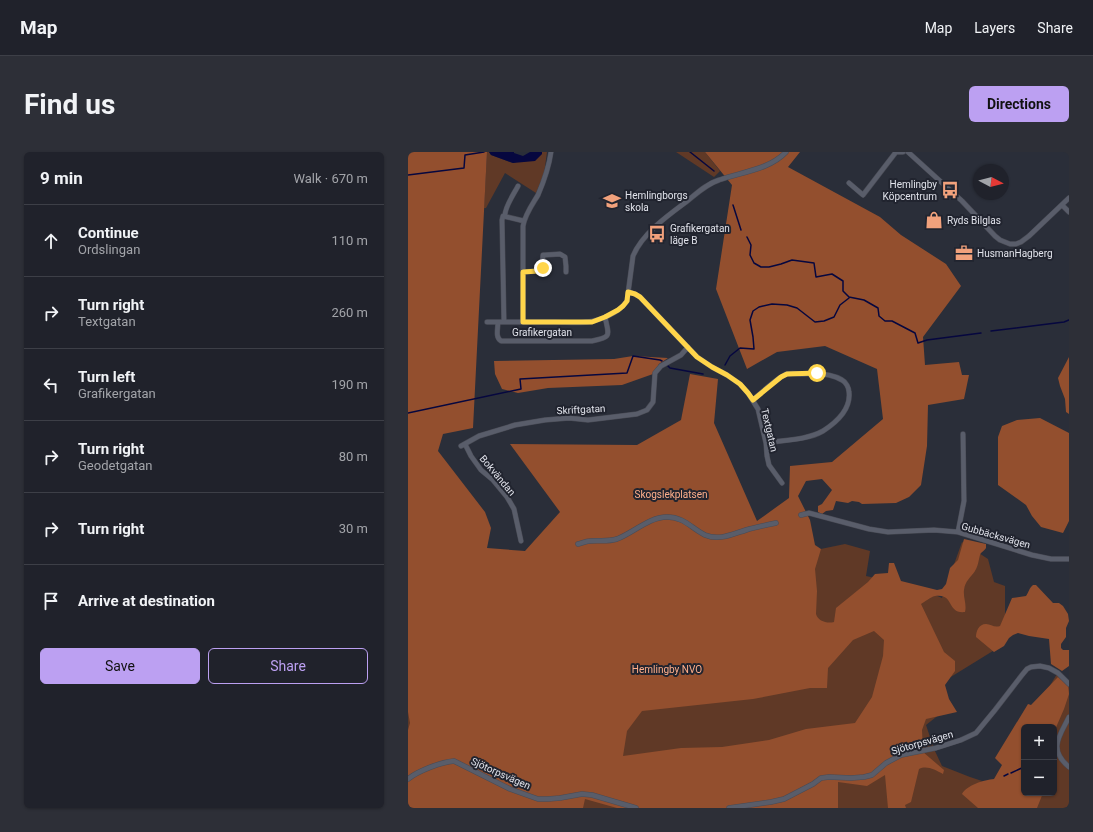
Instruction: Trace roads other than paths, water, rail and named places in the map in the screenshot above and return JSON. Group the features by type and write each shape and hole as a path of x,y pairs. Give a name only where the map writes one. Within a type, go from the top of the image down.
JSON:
{"street":[{"path":"523,322 524,219 546,176 551,152"},
{"name":"Grafikergatan","path":"487,322 592,322 618,310 627,301 633,256 636,249 650,232 670,213 703,188 717,181 763,167 786,152"},
{"path":"849,183 863,195 897,152 903,152"},
{"path":"908,152 962,201 995,236 1010,244 1021,242 1029,236 1069,198"},
{"path":"501,322 502,220 503,216 505,216 504,212 518,186"},
{"path":"1062,205 1069,212"},
{"path":"505,216 524,221"},
{"path":"523,272 540,270 543,268 543,255 560,254 565,257 566,272"},
{"name":"Textgatan","path":"628,292 640,297 697,357 740,384 748,393 758,409 770,465 782,483"},
{"name":"Grafikergatan","path":"501,322 497,336 498,339 502,341 592,341 605,338 607,336 608,329 605,317"},
{"name":"Skriftgatan","path":"463,445 479,436 515,425 569,418 588,420 637,414 647,410 653,402 655,373 661,366 681,355 688,347"},
{"path":"753,400 781,377 787,374 817,373 833,376 843,381 849,389 850,400 846,409 834,423 823,431 810,436 766,443"},
{"path":"958,532 964,501 963,434"},
{"name":"Bokvändan","path":"463,445 481,470 493,480 507,496 514,509 521,541"},
{"name":"Gubbäcksvägen","path":"801,515 809,513 869,529 888,532 934,530 958,532 1032,555 1051,559 1069,559"},
{"path":"578,544 589,541 605,541 619,538 642,525 665,517 674,517 685,521 704,534 715,538 730,536 776,523"},
{"name":"Sjötorpsvägen","path":"729,808 784,799 813,784 821,778 851,778 872,775 886,762 901,755 936,748 961,740 976,733 1027,669 1031,667 1040,666 1049,668 1058,673 1069,684"},
{"path":"1069,717 1056,746 1063,762 1069,767"},
{"name":"Sjötorpsvägen","path":"408,778 446,762 454,761 510,789 538,798 560,798 582,794 592,795 636,808"}],"waterway":[{"path":"408,175 464,168 465,155 484,152"},
{"path":"690,152 714,171"},
{"path":"733,205 741,230"},
{"path":"747,237 751,245 750,255 754,263 761,267 769,267 792,260 814,263 816,277 832,274 843,281 843,291 849,297 864,300 878,308 879,316 885,321 892,321 915,333 918,343 927,340 981,333"},
{"path":"725,365 730,356 740,348 754,349 750,320 753,311 759,307 772,304 787,305 797,308 815,322 824,321 834,317 840,305 849,298"},
{"path":"991,331 1064,322 1069,320"},
{"path":"408,413 521,389 520,379 627,373 633,356 662,361"},
{"path":"668,366 670,368 703,374"},
{"path":"1011,773 1021,768"},
{"path":"1004,776 1008,774"}],"place":[{"name":"Hemlingby Köpcentrum","path":"950,190"},
{"name":"Hemlingborgs skola","path":"612,201"},
{"name":"Ryds Bilglas","path":"934,220"},
{"name":"Grafikergatan läge B","path":"657,234"},
{"name":"HusmanHagberg","path":"964,253"}],"park label":[{"name":"Skogslekplatsen","path":"671,494"},
{"name":"Hemlingby NVO","path":"667,669"}]}
